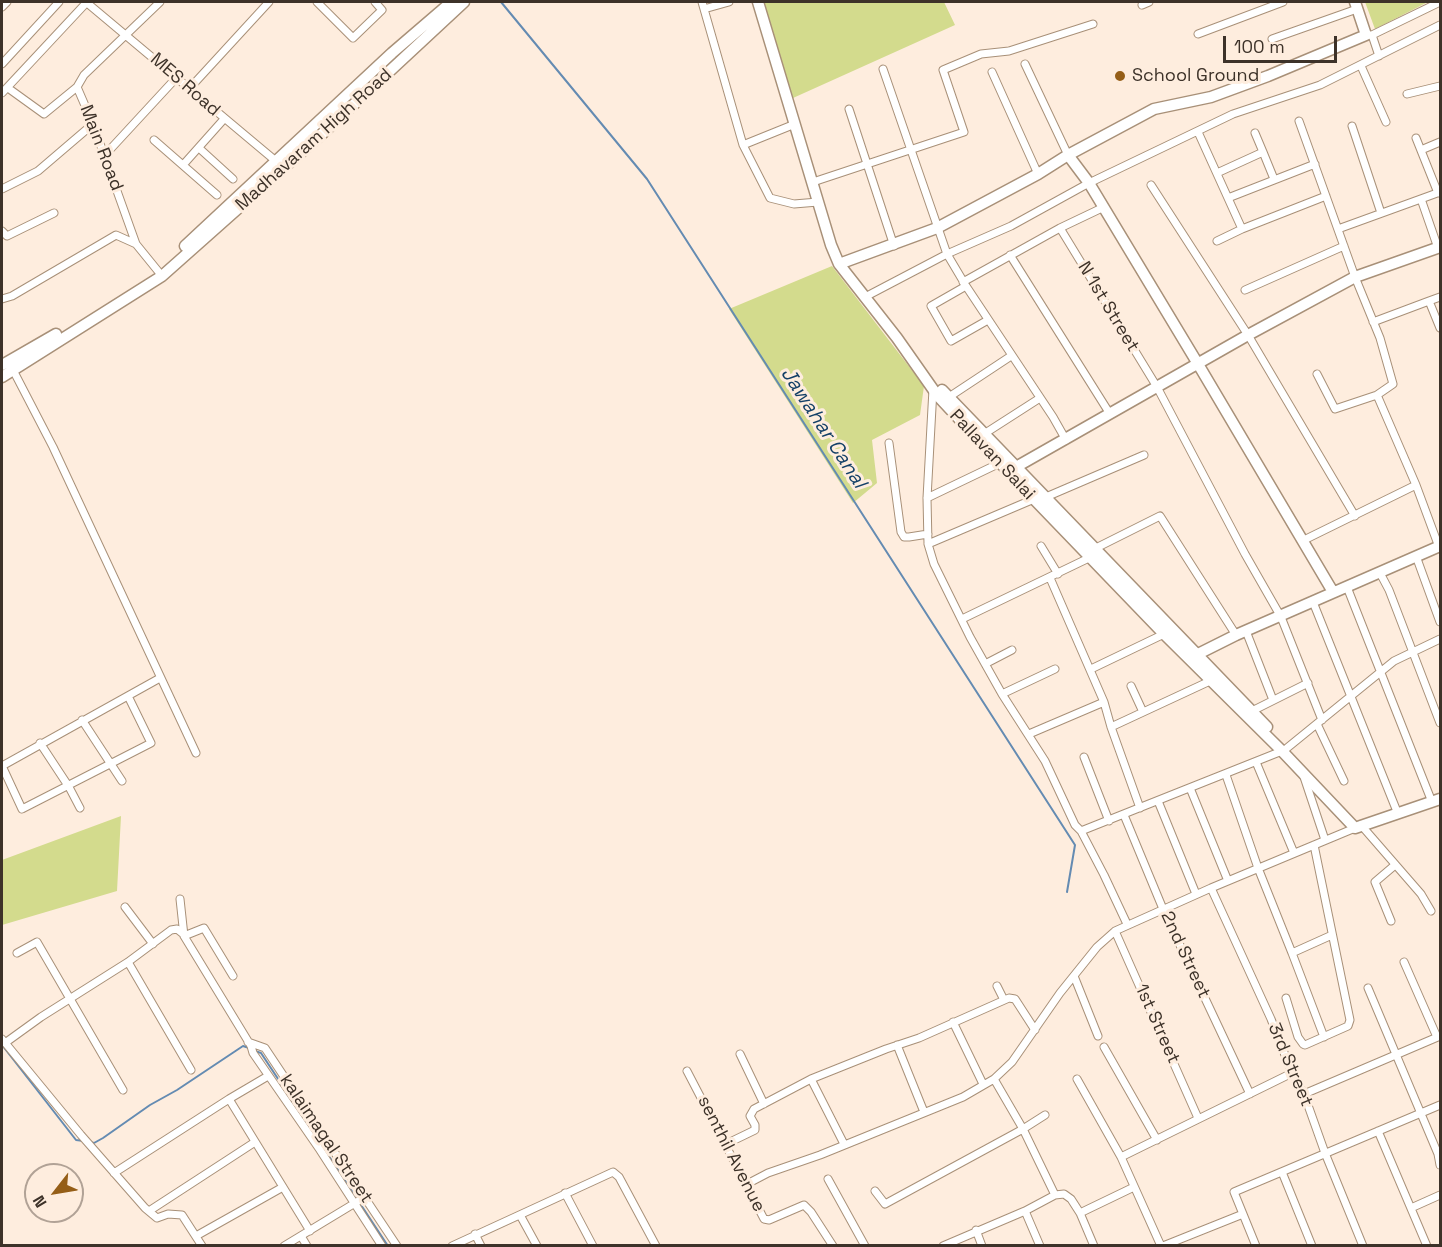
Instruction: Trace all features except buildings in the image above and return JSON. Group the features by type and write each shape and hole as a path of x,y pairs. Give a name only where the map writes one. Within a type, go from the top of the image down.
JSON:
{"street":[{"path":"2,7 7,2"},
{"path":"2,64 59,2"},
{"path":"77,87 44,114 5,90 87,2"},
{"name":"MES Road","path":"87,2 279,165"},
{"name":"Main Road","path":"159,2 84,75 77,87 93,124 136,244 160,274"},
{"path":"189,89 269,2"},
{"path":"317,2 353,38 382,10 375,2"},
{"path":"729,2 703,5 743,145 770,198 794,204 818,202"},
{"name":"Pallavan Salai","path":"758,2 839,264 937,395 1034,499 1094,553 1164,634 1210,681 1285,750 1302,772 1358,826"},
{"path":"1198,34 1283,2"},
{"path":"839,264 894,246 937,228 1154,109 1211,96 1268,76 1369,35 1440,2"},
{"name":"Madhavaram High Road","path":"2,377 7,366 160,274 455,4"},
{"path":"1272,39 1356,5 1379,56"},
{"path":"813,182 964,132 943,70 981,54 1009,51 1093,24"},
{"path":"865,297 947,254 1011,226 1089,183 1233,114 1320,85 1440,24"},
{"path":"1025,63 1068,155 1089,183 1333,592"},
{"path":"1361,66 1386,122"},
{"path":"882,69 947,254 964,284 1066,440"},
{"path":"992,72 1038,174"},
{"path":"104,156 177,77"},
{"path":"1407,94 1440,86"},
{"path":"849,109 894,246"},
{"path":"183,165 224,119"},
{"path":"1299,121 1373,322 1393,384 1377,394 1335,409 1317,374"},
{"path":"2,189 38,171 93,124"},
{"path":"743,145 795,124"},
{"path":"1352,126 1381,213"},
{"path":"1198,132 1242,229"},
{"path":"1255,134 1274,179"},
{"path":"1338,229 1439,192 1416,138"},
{"path":"154,140 217,195"},
{"path":"1421,150 1440,142"},
{"path":"199,148 233,179"},
{"path":"1217,173 1263,152"},
{"path":"1228,198 1315,164"},
{"path":"1151,185 1248,335 1355,516"},
{"path":"1217,241 1326,196"},
{"path":"1016,467 1355,277 1439,247 1421,199"},
{"path":"988,320 951,341 931,306 1010,255 1102,208"},
{"path":"2,231 7,236 54,213"},
{"name":"N 1st Street","path":"1060,228 1157,387 1281,617 1344,781"},
{"path":"2,299 12,296 116,235 136,244"},
{"path":"1245,290 1344,246"},
{"path":"1010,255 1110,414"},
{"path":"1373,322 1440,297"},
{"path":"1429,301 1440,328"},
{"path":"949,397 1011,356"},
{"path":"7,366 53,447 196,753"},
{"path":"1126,924 1046,761 1002,694 938,573 928,544 927,498 933,387 942,390 949,397 1046,497 1094,553 1198,654 1285,750 1395,865 1421,894 1431,911"},
{"path":"1198,654 1440,546 1377,394"},
{"path":"984,434 1040,398"},
{"path":"889,443 901,532 904,537 928,534"},
{"path":"1046,497 1144,455"},
{"path":"927,498 1000,463"},
{"path":"1304,540 1416,485"},
{"path":"928,544 1034,499"},
{"path":"962,619 1058,574 1160,516 1241,633 1273,700"},
{"path":"1041,546 1058,574"},
{"path":"1416,556 1440,622"},
{"path":"1380,573 1440,723"},
{"path":"1050,578 1104,702 1140,808"},
{"path":"747,1184 768,1173 924,1113 994,1079 1012,1062 1097,947 1126,924 1358,826 1436,800 1347,587"},
{"path":"1313,602 1398,814"},
{"path":"1091,669 1164,634"},
{"path":"1081,831 1285,750 1352,698 1394,661 1440,639"},
{"path":"985,664 1012,650"},
{"path":"1002,694 1055,669"},
{"path":"128,696 151,743 69,787 22,809 2,766 160,678"},
{"path":"1111,727 1210,681"},
{"path":"1252,711 1308,683"},
{"path":"1131,686 1143,712"},
{"path":"1029,734 1104,702"},
{"path":"82,720 122,782"},
{"path":"40,744 69,787 80,808"},
{"path":"1084,757 1109,820"},
{"path":"1256,762 1294,853"},
{"path":"1302,772 1325,840"},
{"path":"1226,775 1258,868 1324,1037"},
{"path":"1191,788 1228,881"},
{"path":"1158,801 1196,894"},
{"name":"2nd Street","path":"1124,815 1163,909 1250,1094"},
{"path":"1286,998 1300,1042 1305,1045 1348,1026 1350,1020 1314,845"},
{"path":"1391,921 1375,882 1395,865"},
{"name":"3rd Street","path":"1211,888 1271,1019 1292,1073 1304,1094 1325,1153 1363,1245"},
{"path":"180,899 183,934"},
{"path":"125,906 153,944"},
{"path":"183,934 204,928 233,976"},
{"path":"183,934 177,929 171,930 128,962 3,1041 83,1138 148,1211 157,1218 168,1214 182,1215 202,1245"},
{"name":"1st Street","path":"1115,931 1198,1118"},
{"name":"kalaimagal Street","path":"183,934 268,1076 382,1245"},
{"path":"1292,953 1332,935"},
{"path":"17,953 37,942 123,1090"},
{"path":"128,962 191,1070"},
{"path":"1304,1094 1439,1036 1404,962"},
{"path":"1074,976 1098,1036"},
{"path":"997,986 1004,1000"},
{"path":"1368,988 1438,1154 1440,1165"},
{"path":"726,1144 755,1130 750,1116 751,1111 811,1079 919,1038 1009,998 1015,999 1035,1030"},
{"path":"954,1022 983,1084"},
{"path":"897,1045 924,1113"},
{"name":"kalaimagal Street","path":"250,1047 265,1048 397,1245"},
{"path":"1104,1047 1157,1140"},
{"path":"740,1054 764,1104"},
{"name":"senthil Avenue","path":"687,1071 764,1219 769,1220 804,1205 812,1212 833,1245"},
{"path":"1121,1157 1292,1073"},
{"path":"114,1173 268,1076"},
{"path":"811,1079 844,1144"},
{"path":"994,1079 1023,1129 1055,1196"},
{"path":"1077,1079 1121,1157 1162,1245 1243,1214"},
{"path":"229,1099 310,1231"},
{"path":"1256,1245 1234,1192 1440,1106"},
{"path":"875,1191 885,1204 1045,1115"},
{"path":"1378,1131 1427,1245"},
{"path":"148,1211 255,1142"},
{"path":"452,1245 613,1172 618,1176 656,1245"},
{"path":"1282,1172 1312,1245"},
{"path":"828,1179 865,1245"},
{"path":"196,1236 283,1187"},
{"path":"1080,1213 1134,1187"},
{"path":"565,1194 594,1245"},
{"path":"943,1245 1064,1194 1071,1199 1080,1213 1094,1245"},
{"path":"1411,1208 1440,1195"},
{"path":"284,1245 365,1198"},
{"path":"1025,1211 1040,1245"},
{"path":"520,1215 537,1245"},
{"path":"976,1230 982,1245"},
{"path":"475,1234 481,1245"},
{"path":"301,1236 308,1245"}],"green space":[{"path":"763,2 944,2 955,25 793,98"},
{"path":"1365,2 1425,2 1426,3 1375,29"},
{"path":"832,266 924,386 920,415 872,440 877,483 853,503 729,309"},
{"path":"121,816 117,891 2,925 2,860"}],"waterway":[{"name":"Jawahar Canal","path":"501,2 647,179 1075,845 1067,892"},
{"path":"2,1045 76,1140 84,1141"},
{"path":"90,1142 94,1143 103,1138 243,1046 249,1048"},
{"path":"255,1051 261,1053 388,1246"}],"place":[{"name":"School Ground","path":"1120,76"}]}
